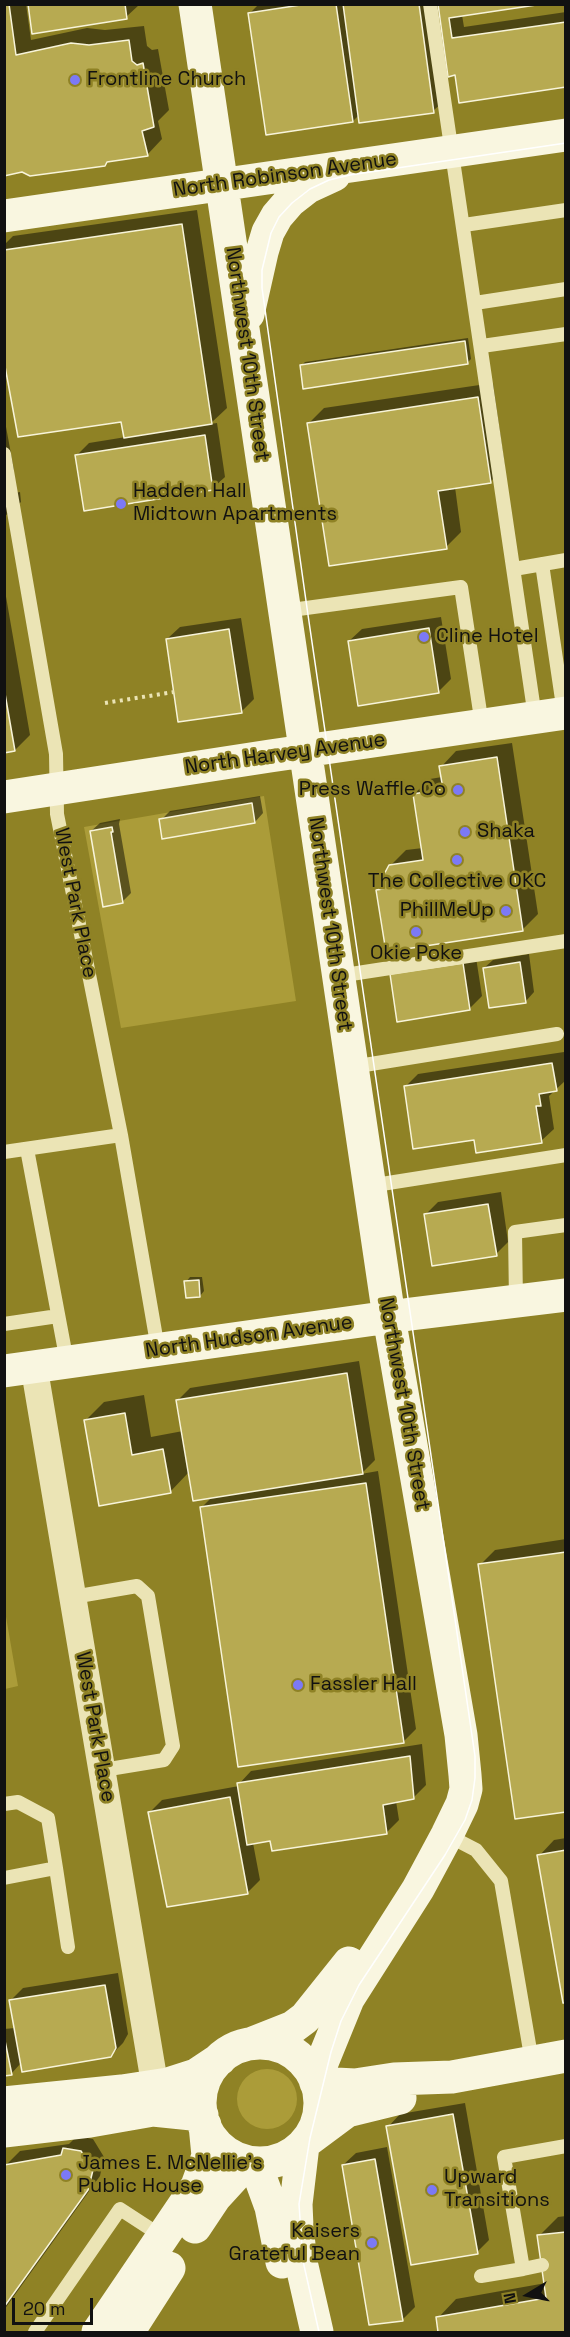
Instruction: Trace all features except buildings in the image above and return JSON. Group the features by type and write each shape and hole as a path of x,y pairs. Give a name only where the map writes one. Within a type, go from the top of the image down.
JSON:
{"street":[{"name":"Northwest 10th Street","path":"195,4 389,1317 464,1759 465,1789 462,1804 418,1889 348,1999 316,2082"},
{"name":"North Robinson Avenue","path":"4,216 566,135"},
{"path":"243,333 262,252 268,232 277,216 290,201 308,188 351,166"},
{"name":"North Harvey Avenue","path":"4,797 555,714"},
{"name":"North Hudson Avenue","path":"19,1369 389,1317 566,1295"},
{"name":"West Park Place","path":"19,1369 73,1597 155,2086"},
{"name":"Northwest 10th Street","path":"4,2103 155,2086 186,2079 235,2051 293,2027 313,2010 405,1884 446,1837"},
{"path":"98,2332 197,2186 205,2167 208,2150 201,2097 206,2080 215,2065 235,2051 268,2044 286,2049 301,2060 316,2082 320,2098 319,2112 313,2131 305,2142 296,2204 300,2262 317,2332"},
{"path":"316,2082 355,2085 394,2079 452,2077 566,2056"},
{"path":"4,2131 163,2110 204,2120 217,2145 236,2158 251,2162 281,2159 347,2111 397,2099 452,2077"},
{"path":"128,2332 214,2197 251,2162"},
{"path":"251,2162 273,2215 294,2332"}],"lane":[{"path":"430,4 514,569 555,714"},
{"path":"464,225 566,210"},
{"path":"475,303 566,290"},
{"path":"482,346 566,334"},
{"name":"West Park Place","path":"4,454 56,754 57,814 121,1135 158,1349"},
{"path":"514,569 566,560"},
{"path":"542,564 555,714"},
{"path":"284,611 461,587 482,725"},
{"path":"338,976 566,941"},
{"path":"352,1067 557,1034"},
{"path":"4,1152 121,1135"},
{"path":"27,1149 67,1362"},
{"path":"369,1186 566,1155"},
{"path":"516,1301 514,1269 516,1232 566,1225"},
{"path":"4,1324 58,1316"},
{"path":"73,1597 137,1586 148,1596 173,1746 164,1760 103,1770"},
{"path":"4,1804 18,1802 48,1818 68,1947"},
{"path":"446,1837 476,1850 501,1881 532,2062"},
{"path":"4,1878 56,1868"},
{"path":"523,2269 504,2157 566,2146"},
{"path":"35,2332 120,2209 163,2237"},
{"path":"481,2276 542,2265"}],"path":[{"path":"105,703 174,692"}],"shaded area":[{"path":"264,796 296,1001 121,1028 84,827"},
{"path":"5,1611 18,1686 4,1689"},
{"path":"261,2069 273,2069 284,2074 292,2082 297,2099 295,2111 284,2124 273,2129 261,2129 250,2124 242,2116 237,2105 237,2093 242,2082 250,2074"}],"tram line":[{"path":"319,2332 303,2261 299,2204 310,2138 331,2052 341,2021 359,1985 445,1855 465,1820 472,1800 475,1756 307,608 262,288 262,270 271,233 279,217 310,189 329,180 566,143"}],"place":[{"name":"Frontline Church","path":"75,80"},
{"name":"Hadden Hall Midtown Apartments","path":"121,504"},
{"name":"Cline Hotel","path":"424,637"},
{"name":"Press Waffle Co","path":"458,790"},
{"name":"Shaka","path":"465,832"},
{"name":"The Collective OKC","path":"457,860"},
{"name":"PhillMeUp","path":"506,911"},
{"name":"Okie Poke","path":"416,932"},
{"name":"Fassler Hall","path":"298,1685"},
{"name":"James E. McNellie's Public House","path":"66,2175"},
{"name":"Upward Transitions","path":"432,2190"},
{"name":"Kaisers Grateful Bean","path":"372,2243"}]}
